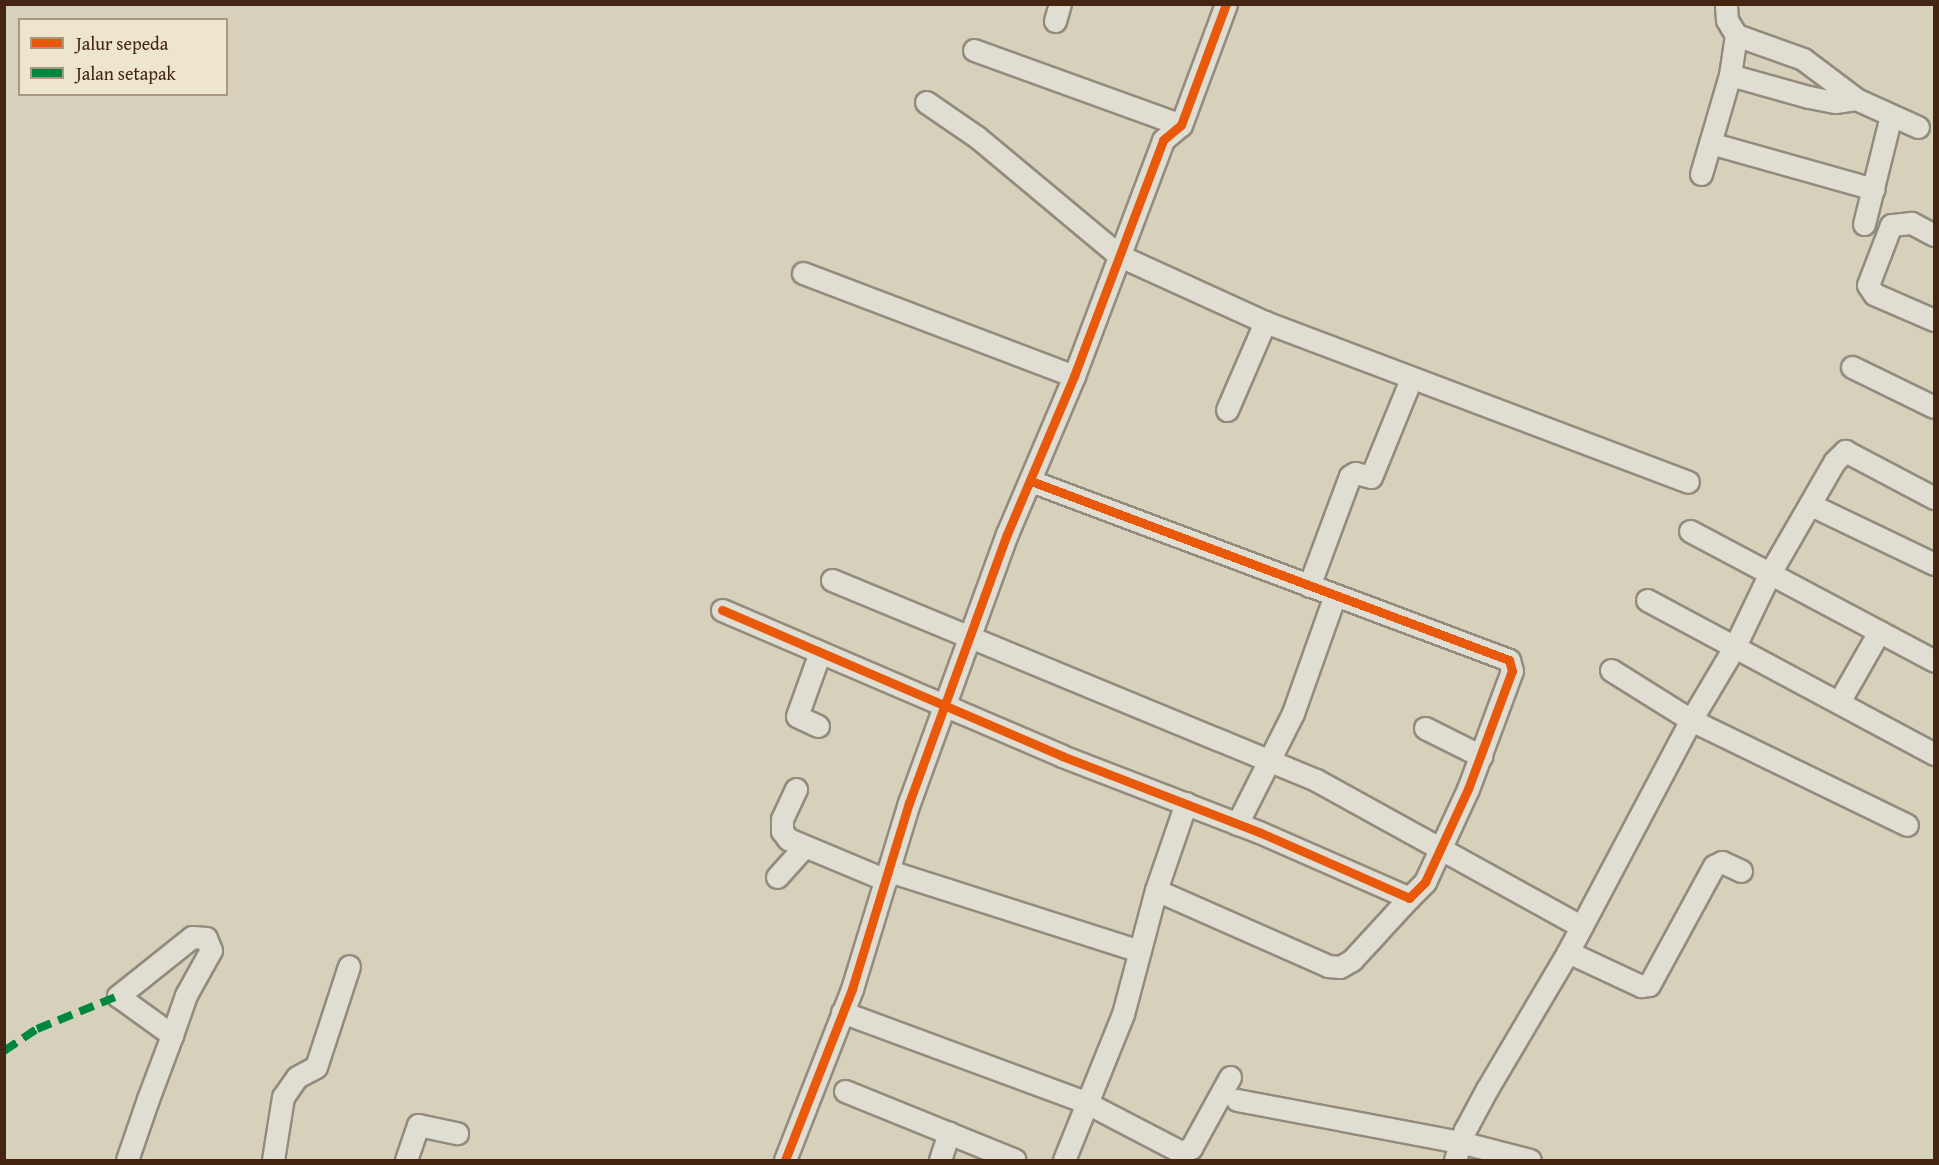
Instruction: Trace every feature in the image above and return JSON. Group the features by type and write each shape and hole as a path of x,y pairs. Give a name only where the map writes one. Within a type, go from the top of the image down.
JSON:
{"street":[{"path":"785,1161 842,1012 969,634 1074,376 1163,140 1181,125 1226,4"},
{"path":"1726,4 1727,20 1736,35 1803,59 1856,99 1918,128"},
{"path":"1701,174 1730,75 1736,35"},
{"path":"974,50 1181,125"},
{"path":"1730,75 1818,99 1835,102 1856,99"},
{"path":"927,102 978,137 1120,256 1265,322 1688,482"},
{"path":"1864,224 1875,189 1891,116"},
{"path":"1710,143 1875,189"},
{"path":"1935,235 1911,223 1891,225 1868,285 1874,294 1935,320"},
{"path":"803,273 1074,376"},
{"path":"1227,410 1265,322"},
{"path":"1852,367 1935,407"},
{"path":"1309,586 1350,476 1355,473 1371,477 1411,379"},
{"path":"1458,1151 1568,952 1691,720 1735,646 1770,573 1811,505 1824,476 1845,451 1935,498"},
{"path":"1031,481 1509,660 1512,671 1481,756 1425,882 1352,960 1340,967 1328,966 1156,890"},
{"path":"1811,505 1935,564"},
{"path":"1690,531 1935,661"},
{"path":"832,580 969,634 1271,760 1441,846 1581,926"},
{"path":"1238,824 1293,713 1335,596"},
{"path":"1647,600 1935,754"},
{"path":"722,610 819,655 944,703 1062,756 1238,824 1409,898"},
{"path":"1839,702 1880,632"},
{"path":"818,726 797,716 819,655"},
{"path":"1611,670 1691,720 1906,825"},
{"path":"1425,728 1481,756"},
{"path":"796,789 782,819 782,831 804,847 888,875 1140,951"},
{"path":"1064,1161 1085,1102 1123,1014 1156,890 1186,803"},
{"path":"777,877 804,847"},
{"path":"1568,952 1641,986 1649,985 1714,866 1722,862 1741,871"},
{"path":"127,1161 192,981 211,951 206,938 192,937 118,996 172,1035"},
{"path":"273,1161 283,1097 297,1077 316,1067 349,966"},
{"path":"842,1012 1085,1102 1183,1152 1191,1148 1230,1077"},
{"path":"845,1090 1015,1161"},
{"path":"1238,1100 1458,1151 1530,1161"},
{"path":"406,1161 418,1125 457,1133"},
{"path":"940,1161 949,1132"}],"marked path":[{"path":"4,1051 37,1029 118,996"}],"cycle path":[{"path":"785,1160 852,989 909,803 1007,534 1074,376 1163,140 1181,125 1226,4"},
{"path":"722,610 1062,756 1259,832 1409,898 1425,882 1468,789 1512,671 1509,660 1031,481"}]}
